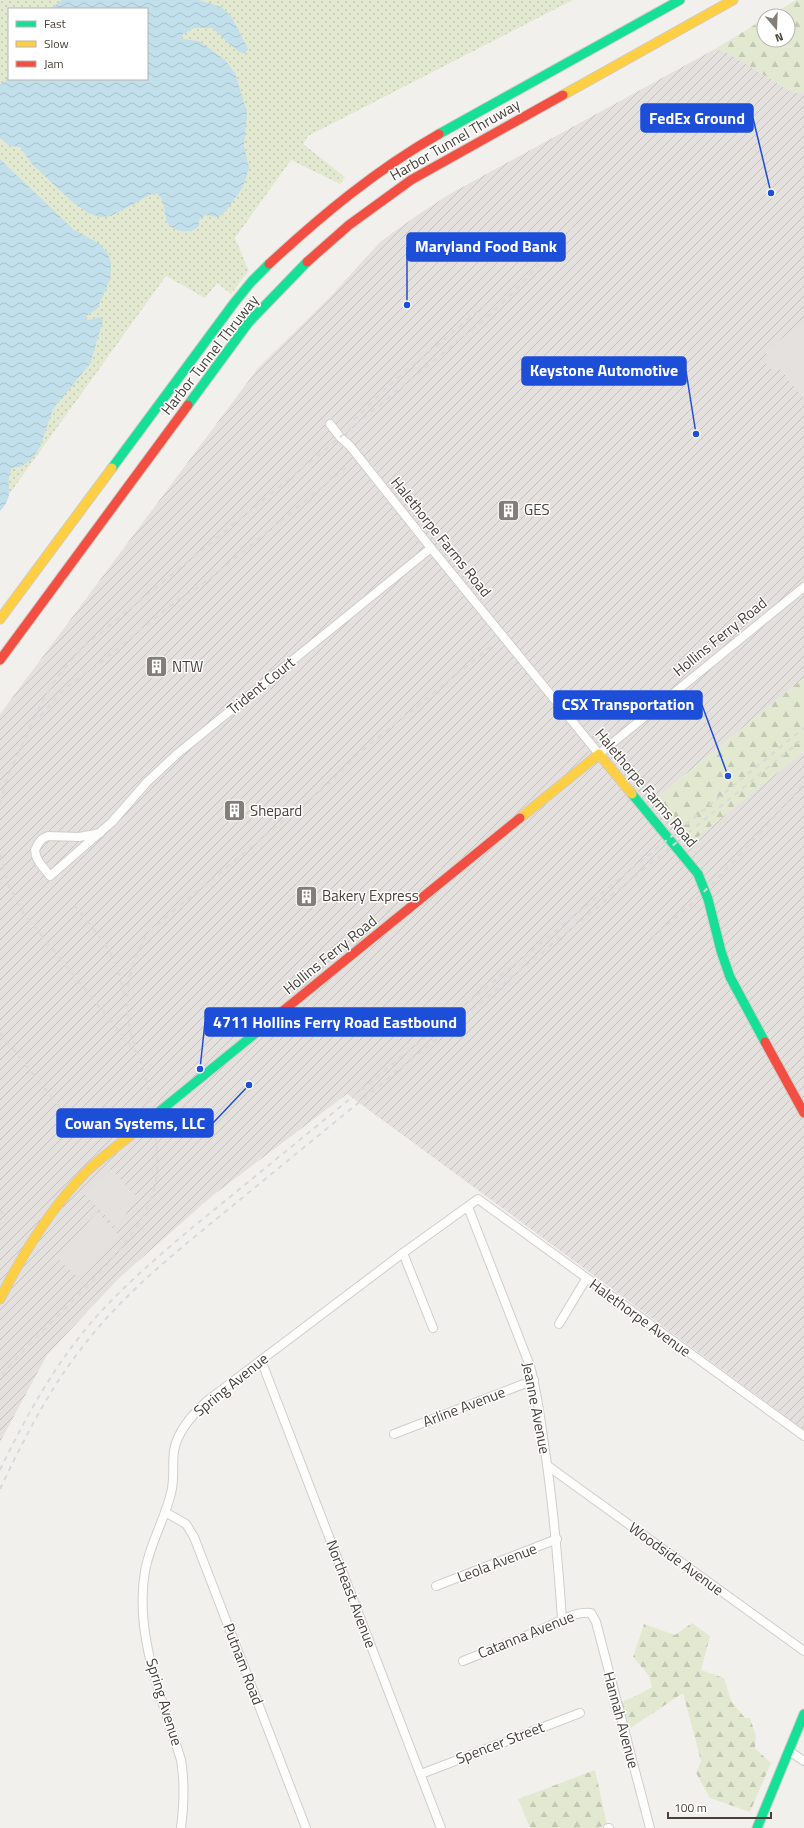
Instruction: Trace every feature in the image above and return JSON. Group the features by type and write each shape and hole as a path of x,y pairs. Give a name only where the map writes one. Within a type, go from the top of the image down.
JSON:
{"main road":[{"name":"Harbor Tunnel Thruway","path":"0,619 234,302 252,281 312,224 346,196 433,138 680,0"},
{"name":"Harbor Tunnel Thruway","path":"0,660 249,322 269,300 349,225 411,180 733,0"},
{"name":"Halethorpe Farms Road","path":"599,754 681,851 698,874 705,892 722,959 730,977 804,1113"},
{"name":"Hollins Ferry Road","path":"0,1299 20,1258 33,1237 64,1195 86,1171 599,754"},
{"path":"757,1828 804,1714"}],"street":[{"name":"Halethorpe Farms Road","path":"330,424 340,437 350,446 599,754"},
{"name":"Trident Court","path":"100,833 79,837 48,836 38,844 35,850 36,856 50,876 100,833 123,811 147,782 177,754 431,548"},
{"name":"Hollins Ferry Road","path":"599,754 804,587"},
{"name":"Spring Avenue","path":"181,1828 185,1792 184,1776 181,1760 147,1648 142,1613 145,1570 171,1494 174,1479 174,1451 178,1437 185,1425 207,1401 478,1199"},
{"name":"Halethorpe Avenue","path":"478,1199 586,1279 804,1436"},
{"name":"Jeanne Avenue","path":"468,1207 530,1366 534,1380 548,1466 557,1539 562,1619"},
{"path":"404,1253 433,1328"},
{"path":"559,1324 586,1279"},
{"name":"Northeast Avenue","path":"261,1360 441,1828"},
{"name":"Arline Avenue","path":"394,1434 534,1380"},
{"name":"Woodside Avenue","path":"548,1466 804,1650"},
{"name":"Putnam Road","path":"165,1512 186,1524 194,1537 306,1828"},
{"name":"Leola Avenue","path":"436,1586 557,1539"},
{"name":"Catanna Avenue","path":"463,1661 547,1627 562,1619 580,1613 590,1613"},
{"name":"Hannah Avenue","path":"590,1613 596,1622 650,1828"},
{"name":"Spencer Street","path":"420,1774 580,1713"},
{"path":"789,1751 804,1761"}],"shaded area":[{"path":"715,49 726,52 794,93 804,92 804,678 653,801 689,844 804,751 804,1430 347,1094 212,1196 118,1279 47,1355 0,1442 0,714 258,368 331,296 380,242 448,195"},
{"path":"804,320 803,398 780,369 775,373 764,361 769,357 765,352"},
{"path":"111,1169 137,1197 117,1228 84,1194"},
{"path":"97,1212 120,1236 80,1279 57,1258"}],"green space":[{"path":"0,0 573,0 308,136 303,144 345,177 340,184 291,160 235,238 249,271 231,294 217,283 205,298 166,276 0,507"},
{"path":"796,0 804,0 804,92 794,93 726,52 715,49 756,24 756,48 796,48 796,8 782,8"},
{"path":"804,678 804,751 689,844 653,801"},
{"path":"692,1623 710,1636 701,1670 724,1678 731,1701 745,1718 750,1718 756,1736 755,1748 771,1763 750,1812 710,1798 696,1773 701,1761 683,1693 629,1729 621,1702 652,1687 649,1676 633,1657 644,1624 675,1635"},
{"path":"595,1770 607,1824 598,1828 530,1828 518,1799"}],"water":[{"path":"62,0 199,0 221,7 231,16 248,49 245,53 239,52 212,28 194,28 182,35 182,39 199,41 225,60 235,73 247,112 244,146 249,168 243,187 226,211 218,217 205,215 199,220 199,226 191,231 175,229 170,226 167,221 161,199 158,194 152,194 111,216 100,217 88,213 70,200 32,164 20,147 10,146 0,138 0,85 8,78 8,80 148,80 148,8 51,8"},
{"path":"0,159 73,229 100,244 108,254 111,263 110,280 97,309 85,317 88,320 100,317 103,321 90,364 53,409 40,447 32,459 22,466 12,468 9,480 8,500 0,511"}],"railway":[{"path":"0,803 7,778 41,704 59,675 82,648 486,318 514,292 572,228"},
{"path":"354,420 388,386 489,302"},
{"path":"40,716 65,688 96,666 175,602 207,581 349,465"},
{"path":"135,1046 130,1032 128,1017 128,987 135,958 149,931 327,785 358,754 494,644"},
{"path":"0,1470 31,1410 68,1352 96,1317 140,1273 187,1232 804,728"},
{"path":"0,1489 28,1433 59,1379 96,1330 135,1289 192,1239 804,738"},
{"path":"651,938 712,884 804,784"},
{"path":"0,854 8,884 24,914 136,1052 146,1079 150,1097 157,1166 156,1180 148,1206 133,1232 90,1284 18,1356 0,1378"},
{"path":"74,905 99,936 112,956 121,979 124,994"},
{"path":"0,1033 74,1125"},
{"path":"0,1210 7,1218"}],"traffic: fast":[{"path":"439,134 680,0"},
{"path":"188,405 249,322 307,262"},
{"path":"112,468 234,303 252,281 269,264"},
{"path":"632,794 698,874 708,899 721,951 730,977 765,1042"},
{"path":"133,1133 257,1032"},
{"path":"757,1828 804,1714"}],"traffic: slow":[{"path":"563,95 733,0"},
{"path":"0,619 112,468"},
{"path":"520,818 599,754 632,794"},
{"path":"0,1299 38,1232 73,1186 91,1167 133,1133"}],"traffic: jam":[{"path":"307,262 349,225 411,180 563,95"},
{"path":"269,264 350,194 393,163 439,134"},
{"path":"0,660 188,405"},
{"path":"257,1032 520,818"},
{"path":"765,1042 804,1113"}],"place":[{"name":"FedEx Ground","path":"771,193"},
{"name":"Maryland Food Bank","path":"407,305"},
{"name":"Keystone Automotive","path":"696,434"},
{"name":"GES","path":"509,510"},
{"name":"NTW","path":"156,667"},
{"name":"CSX Transportation","path":"728,776"},
{"name":"Shepard","path":"234,811"},
{"name":"Bakery Express","path":"307,896"},
{"name":"4711 Hollins Ferry Road Eastbound","path":"200,1069"},
{"name":"Cowan Systems, LLC","path":"249,1085"}]}
